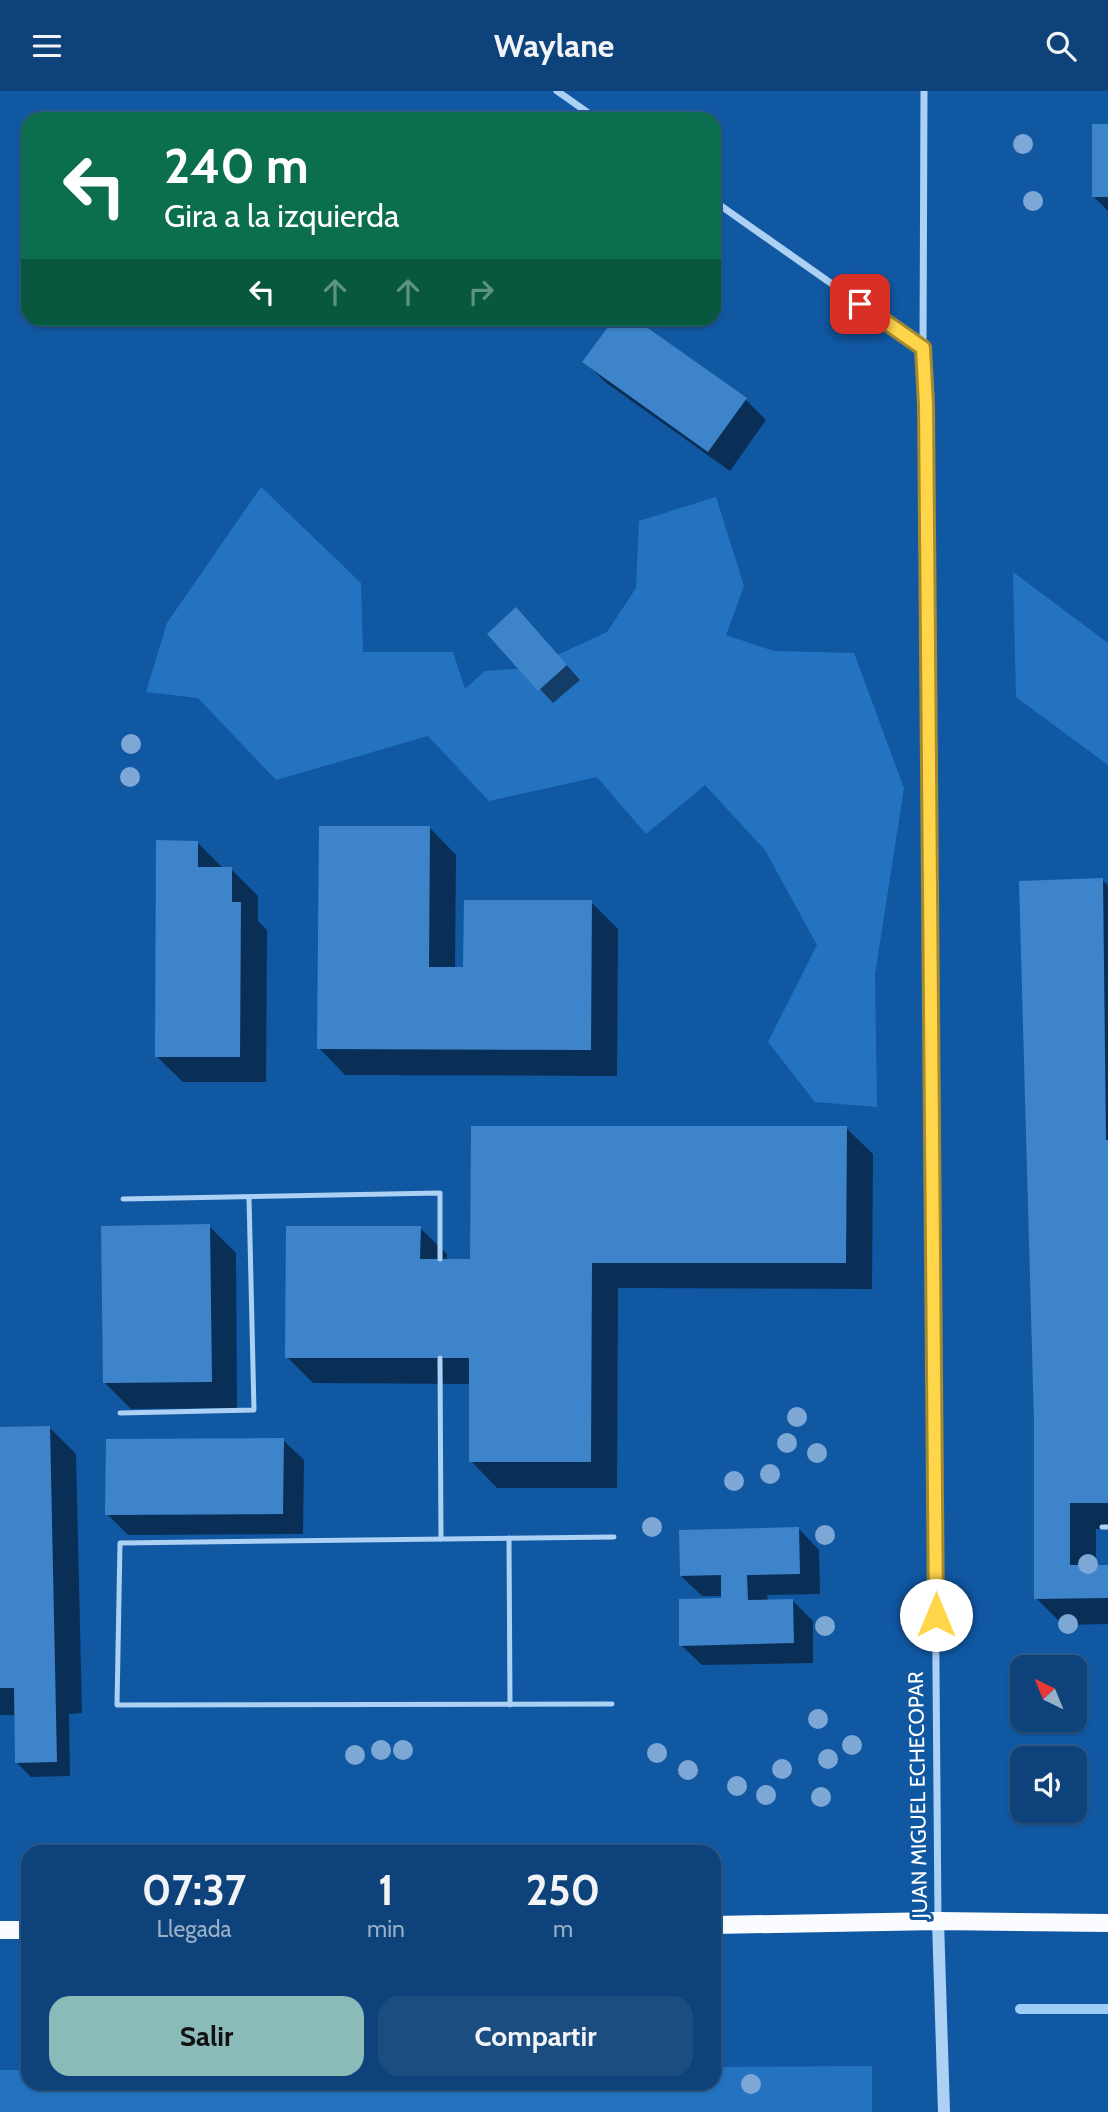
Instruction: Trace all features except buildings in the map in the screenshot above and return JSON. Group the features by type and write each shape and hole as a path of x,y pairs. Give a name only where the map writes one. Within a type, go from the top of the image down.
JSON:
{"main road":[{"path":"721,1925 939,1921 1108,1923"},
{"path":"0,1930 21,1930"}],"street":[{"path":"557,91 587,112"},
{"name":"JUAN MIGUEL ECHECOPAR","path":"924,91 923,348 926,405 939,1921 944,2112"},
{"path":"721,206 923,348"}],"lane":[{"path":"124,1199 440,1193 440,1259"},
{"path":"120,1413 254,1411 249,1197"},
{"path":"440,1358 441,1539"},
{"path":"612,1704 117,1705 120,1543 614,1537"},
{"path":"509,1538 510,1705"}],"shaded area":[{"path":"261,487 361,583 363,652 453,652 465,689 485,671 529,668 607,632 636,588 639,521 716,497 744,586 726,635 774,651 854,653 904,788 875,974 877,1107 815,1102 768,1042 817,945 765,850 705,785 646,834 597,777 489,801 428,736 276,780 198,698 146,692 167,623"},
{"path":"1013,572 1108,643 1108,765 1016,697"},
{"path":"872,2066 872,2112 0,2112 0,2070 21,2070 21,2090 721,2090 721,2067"}],"waterway":[{"path":"1020,2009 1108,2009"}],"route":[{"path":"860,304 923,348 926,405 936,1615"}]}
